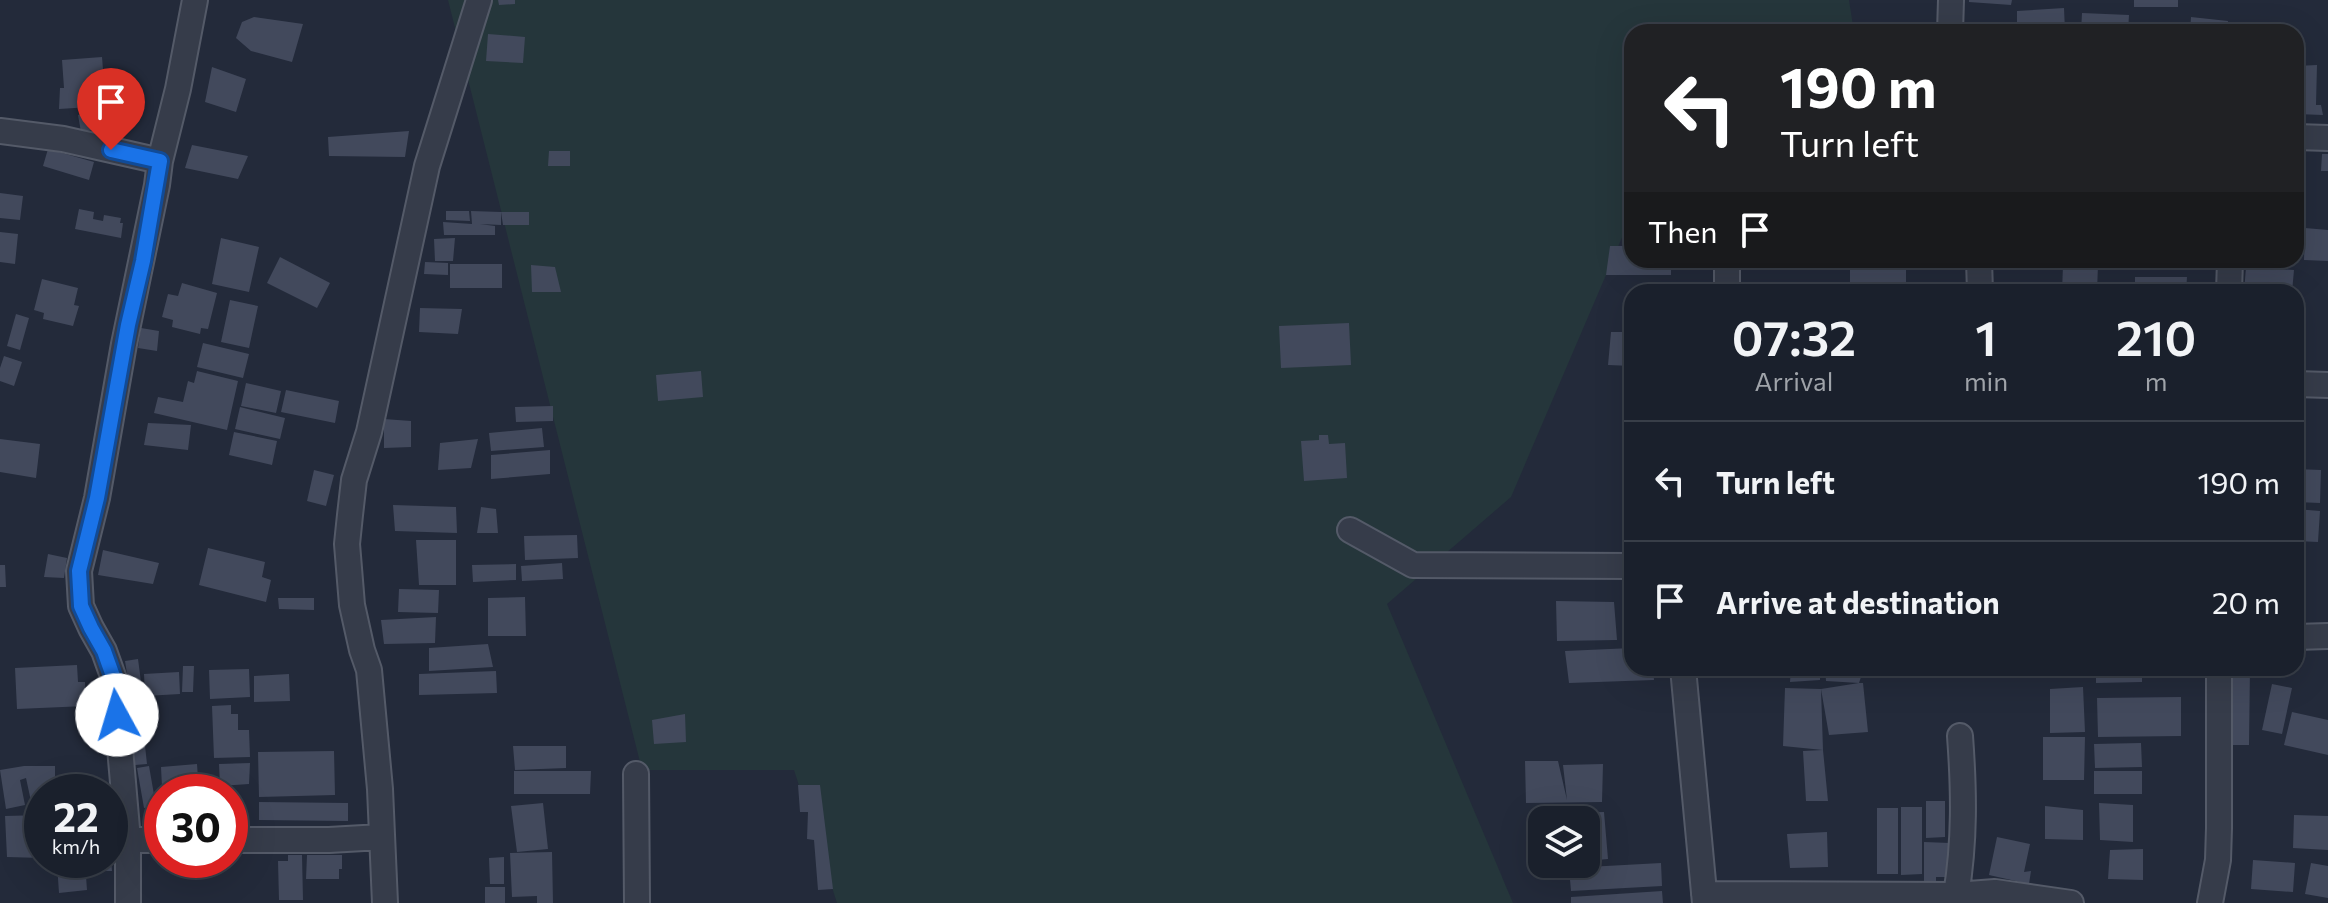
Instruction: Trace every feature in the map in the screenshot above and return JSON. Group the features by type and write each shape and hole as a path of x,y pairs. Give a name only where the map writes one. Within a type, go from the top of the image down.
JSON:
{"street":[{"path":"122,774 114,679 104,651 81,606 79,571 97,498 160,161 195,0"},
{"path":"385,903 380,789 369,670 352,605 347,544 354,480 369,432 427,166 479,0"},
{"path":"1950,24 1951,0"},
{"path":"0,131 63,139 160,161"},
{"path":"2304,137 2328,138"},
{"path":"2304,384 2328,385"},
{"path":"1350,530 1413,565 1624,566"},
{"path":"2304,637 2328,636"},
{"path":"1684,676 1704,898 1957,899 1995,892 2071,903"},
{"path":"2210,903 2219,839 2219,676"},
{"path":"1957,899 1962,861 1964,794 1960,736"},
{"path":"636,774 637,903"},
{"path":"248,840 381,837"},
{"path":"128,840 144,840"},
{"path":"128,878 128,903"}],"shaded area":[{"path":"448,0 1849,0 1853,24 1624,24 1624,233 1511,497 1387,604 1513,903 837,903 794,770 642,770"}],"building":[{"path":"498,0 515,0 515,4 499,5"},
{"path":"1969,0 2012,0 2011,5"},
{"path":"2134,0 2178,0 2178,7 2134,7"},
{"path":"2064,8 2065,24 2017,24 2017,11"},
{"path":"2082,13 2129,15 2128,24 2081,24"},
{"path":"254,17 303,24 292,62 251,51 236,38 242,22"},
{"path":"2191,17 2228,21 2228,24 2191,24"},
{"path":"488,34 525,37 523,63 486,61"},
{"path":"102,57 106,106 59,109 60,88 64,88 62,60"},
{"path":"2317,65 2316,105 2321,105 2323,115 2304,114 2304,66"},
{"path":"212,67 246,79 236,112 205,102"},
{"path":"112,109 115,126 81,132 78,115"},
{"path":"409,131 405,157 329,156 328,137"},
{"path":"192,145 248,156 238,179 185,168"},
{"path":"48,149 94,162 89,180 43,166"},
{"path":"549,151 570,151 570,166 548,166"},
{"path":"2322,154 2328,154 2328,171 2321,171"},
{"path":"0,193 23,196 20,220 0,218"},
{"path":"79,209 94,212 93,219 103,221 104,215 121,218 121,238 75,229"},
{"path":"446,211 469,211 470,221 446,220"},
{"path":"471,211 501,212 501,225 480,224 495,226 495,235 444,235 443,222 472,224"},
{"path":"501,212 529,212 529,225 503,225"},
{"path":"2305,228 2328,230 2328,261 2304,260"},
{"path":"0,232 18,234 15,264 0,262"},
{"path":"221,238 259,247 249,292 212,284"},
{"path":"455,238 453,261 435,261 434,239"},
{"path":"1610,246 1624,246 1624,268 1671,268 1671,275 1606,275"},
{"path":"280,257 330,283 317,308 267,283"},
{"path":"425,262 448,263 448,275 424,274"},
{"path":"450,264 502,264 502,288 450,288"},
{"path":"531,265 555,267 561,292 532,292"},
{"path":"1850,268 1906,268 1906,284 1850,284"},
{"path":"2063,268 2098,268 2097,284 2062,284"},
{"path":"2246,268 2294,270 2293,284 2245,284"},
{"path":"2135,277 2187,277 2187,284 2135,284"},
{"path":"42,279 78,288 74,305 79,306 73,326 43,319 44,313 34,310"},
{"path":"182,283 217,293 208,329 201,328 200,334 172,327 173,320 162,317 168,294 178,296"},
{"path":"230,300 258,306 249,348 221,342"},
{"path":"420,308 462,309 458,334 419,332"},
{"path":"16,314 29,318 20,350 7,346"},
{"path":"1349,323 1351,365 1281,368 1279,326"},
{"path":"141,328 159,331 157,351 138,348"},
{"path":"1611,332 1624,332 1624,366 1608,365"},
{"path":"203,343 249,354 243,378 197,367"},
{"path":"4,356 22,362 14,386 0,381"},
{"path":"197,371 238,381 227,430 154,413 158,397 183,402 188,381 194,383"},
{"path":"701,371 703,397 658,401 656,375"},
{"path":"246,383 281,391 276,413 241,406"},
{"path":"286,390 339,401 335,423 281,412"},
{"path":"553,406 553,421 516,422 515,407"},
{"path":"240,407 285,418 280,439 235,429"},
{"path":"384,419 411,421 411,447 384,448"},
{"path":"148,423 191,425 188,450 144,445"},
{"path":"542,428 544,447 491,451 489,433"},
{"path":"234,432 277,441 272,465 229,455"},
{"path":"1319,435 1328,435 1329,444 1345,443 1347,478 1304,481 1301,441 1319,440"},
{"path":"0,439 40,444 36,478 0,472"},
{"path":"478,439 471,468 438,470 440,443"},
{"path":"550,450 550,474 491,479 491,455"},
{"path":"2304,469 2321,470 2320,503 2304,502"},
{"path":"314,470 334,475 326,506 307,501"},
{"path":"393,505 456,507 457,533 395,531"},
{"path":"481,507 496,509 498,533 477,533"},
{"path":"2304,510 2320,511 2318,542 2304,541"},
{"path":"577,535 578,558 525,560 524,536"},
{"path":"416,540 456,540 456,585 419,585"},
{"path":"208,548 265,562 262,577 271,580 266,602 199,585"},
{"path":"103,550 159,563 153,584 98,575"},
{"path":"48,554 67,558 64,578 44,577"},
{"path":"562,563 563,579 522,581 521,566"},
{"path":"516,564 516,580 473,582 472,565"},
{"path":"0,565 5,565 6,587 0,587"},
{"path":"399,589 439,590 438,613 398,612"},
{"path":"525,597 526,636 488,636 488,598"},
{"path":"278,598 314,598 314,610 279,609"},
{"path":"1556,601 1614,602 1617,640 1557,641"},
{"path":"436,617 435,643 384,644 381,620"},
{"path":"488,644 493,667 429,671 429,648"},
{"path":"1624,648 1624,676 1654,676 1654,680 1569,683 1565,651"},
{"path":"138,659 143,697 131,699 125,661"},
{"path":"77,665 78,682 85,682 86,706 17,709 15,668"},
{"path":"183,666 194,666 193,692 182,692"},
{"path":"249,669 250,697 210,699 209,670"},
{"path":"496,671 497,693 419,695 419,674"},
{"path":"179,672 180,694 145,696 144,674"},
{"path":"289,674 290,701 254,702 254,676"},
{"path":"1790,676 1820,676 1820,680 1790,682"},
{"path":"1826,676 1861,676 1859,683 1826,681"},
{"path":"2039,676 2084,676 2084,677"},
{"path":"2096,676 2142,676 2142,682 2096,683"},
{"path":"2228,676 2250,676 2249,745 2226,745"},
{"path":"1863,683 1868,732 1829,735 1821,689"},
{"path":"2272,684 2292,688 2282,734 2262,730"},
{"path":"2083,687 2085,732 2050,733 2050,689"},
{"path":"1785,688 1821,689 1823,750 1783,746"},
{"path":"2181,697 2181,736 2098,737 2097,698"},
{"path":"231,705 231,714 238,714 238,730 249,730 250,757 214,758 212,706"},
{"path":"2292,712 2328,720 2328,755 2284,745"},
{"path":"685,714 686,742 654,744 652,720"},
{"path":"145,718 147,764 135,765 129,720"},
{"path":"2043,737 2085,737 2084,780 2043,780"},
{"path":"2141,743 2142,767 2095,768 2094,744"},
{"path":"513,746 566,746 566,768 515,770"},
{"path":"1823,750 1828,801 1806,801 1803,751"},
{"path":"334,751 335,795 259,797 258,752"},
{"path":"1525,761 1558,761 1567,800 1563,765 1603,764 1602,802 1526,803"},
{"path":"250,763 249,784 248,774 219,774 219,764"},
{"path":"197,764 198,774 161,774 161,767"},
{"path":"55,766 55,774 24,774 24,779 20,780 24,805 6,809 0,770"},
{"path":"149,766 150,774 144,774 144,808 137,768"},
{"path":"514,771 591,771 590,794 514,794"},
{"path":"2094,771 2142,771 2142,794 2094,794"},
{"path":"798,785 820,785 833,889 818,890 814,840 807,839 808,812 800,812"},
{"path":"1926,801 1945,801 1945,837 1926,838"},
{"path":"259,802 348,803 348,821 259,820"},
{"path":"543,803 548,849 517,852 511,806"},
{"path":"2099,803 2133,805 2133,842 2100,840"},
{"path":"2045,806 2083,810 2083,840 2045,839"},
{"path":"1901,807 1922,807 1922,874 1901,875"},
{"path":"1877,808 1898,808 1898,874 1877,874"},
{"path":"1600,812 1604,812 1608,859 1600,860"},
{"path":"24,815 24,857 7,857 5,816"},
{"path":"2294,815 2328,816 2328,850 2293,848"},
{"path":"1827,832 1828,867 1790,868 1787,834"},
{"path":"1997,837 2030,844 2024,872 2031,871 2029,884 1989,875"},
{"path":"1924,842 1950,843 1949,877 1936,877 1936,883 1924,883"},
{"path":"2143,849 2143,880 2108,879 2110,850"},
{"path":"552,852 553,903 537,903 537,896 512,897 510,853"},
{"path":"288,855 302,855 303,900 279,900 278,861 288,861"},
{"path":"307,855 342,855 339,879 306,879"},
{"path":"504,857 504,884 490,884 489,858"},
{"path":"2253,860 2295,863 2293,892 2251,889"},
{"path":"1661,863 1662,886 1571,891 1570,878 1600,878 1600,866"},
{"path":"2311,863 2328,866 2328,898 2305,894"},
{"path":"58,878 86,878 87,890 59,893"},
{"path":"485,887 505,887 505,903 485,903"},
{"path":"1662,891 1663,903 1571,903 1571,897"}],"route":[{"path":"111,150 160,161 97,498 79,571 81,606 104,651 114,679 117,715"}]}
